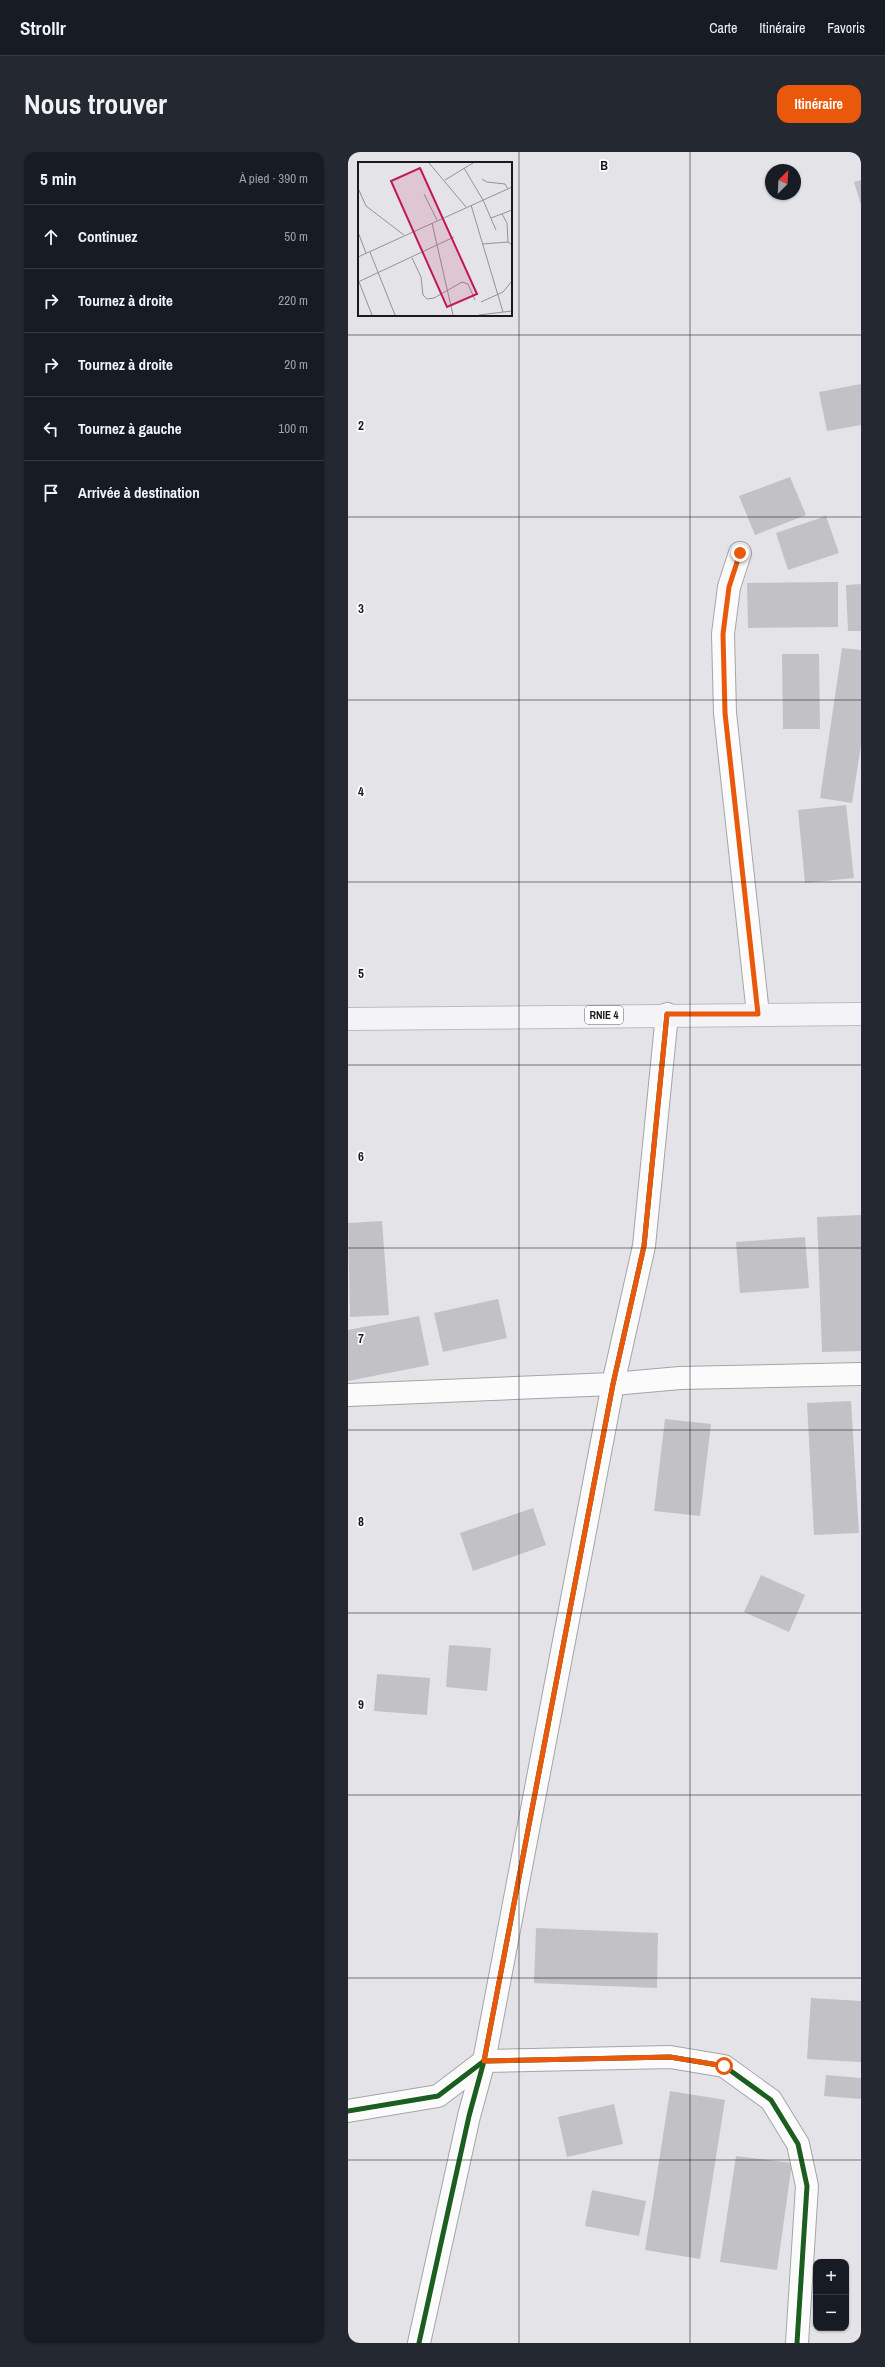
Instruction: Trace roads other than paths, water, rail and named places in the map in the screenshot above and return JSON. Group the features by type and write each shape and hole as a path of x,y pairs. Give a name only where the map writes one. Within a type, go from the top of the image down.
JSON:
{"main road":[{"name":"RNIE 4","path":"348,1018 667,1014 861,1014"}],"street":[{"path":"740,553 729,587 723,634 725,713 758,1014"},
{"path":"419,2343 469,2116 484,2061 613,1384 644,1246 667,1014"},
{"path":"348,1395 613,1384 680,1378 861,1374"},
{"path":"348,2111 438,2096 484,2061 670,2057 724,2066 771,2100 798,2144 806,2186 797,2343"},
{"path":"438,2096 469,2116"}]}
